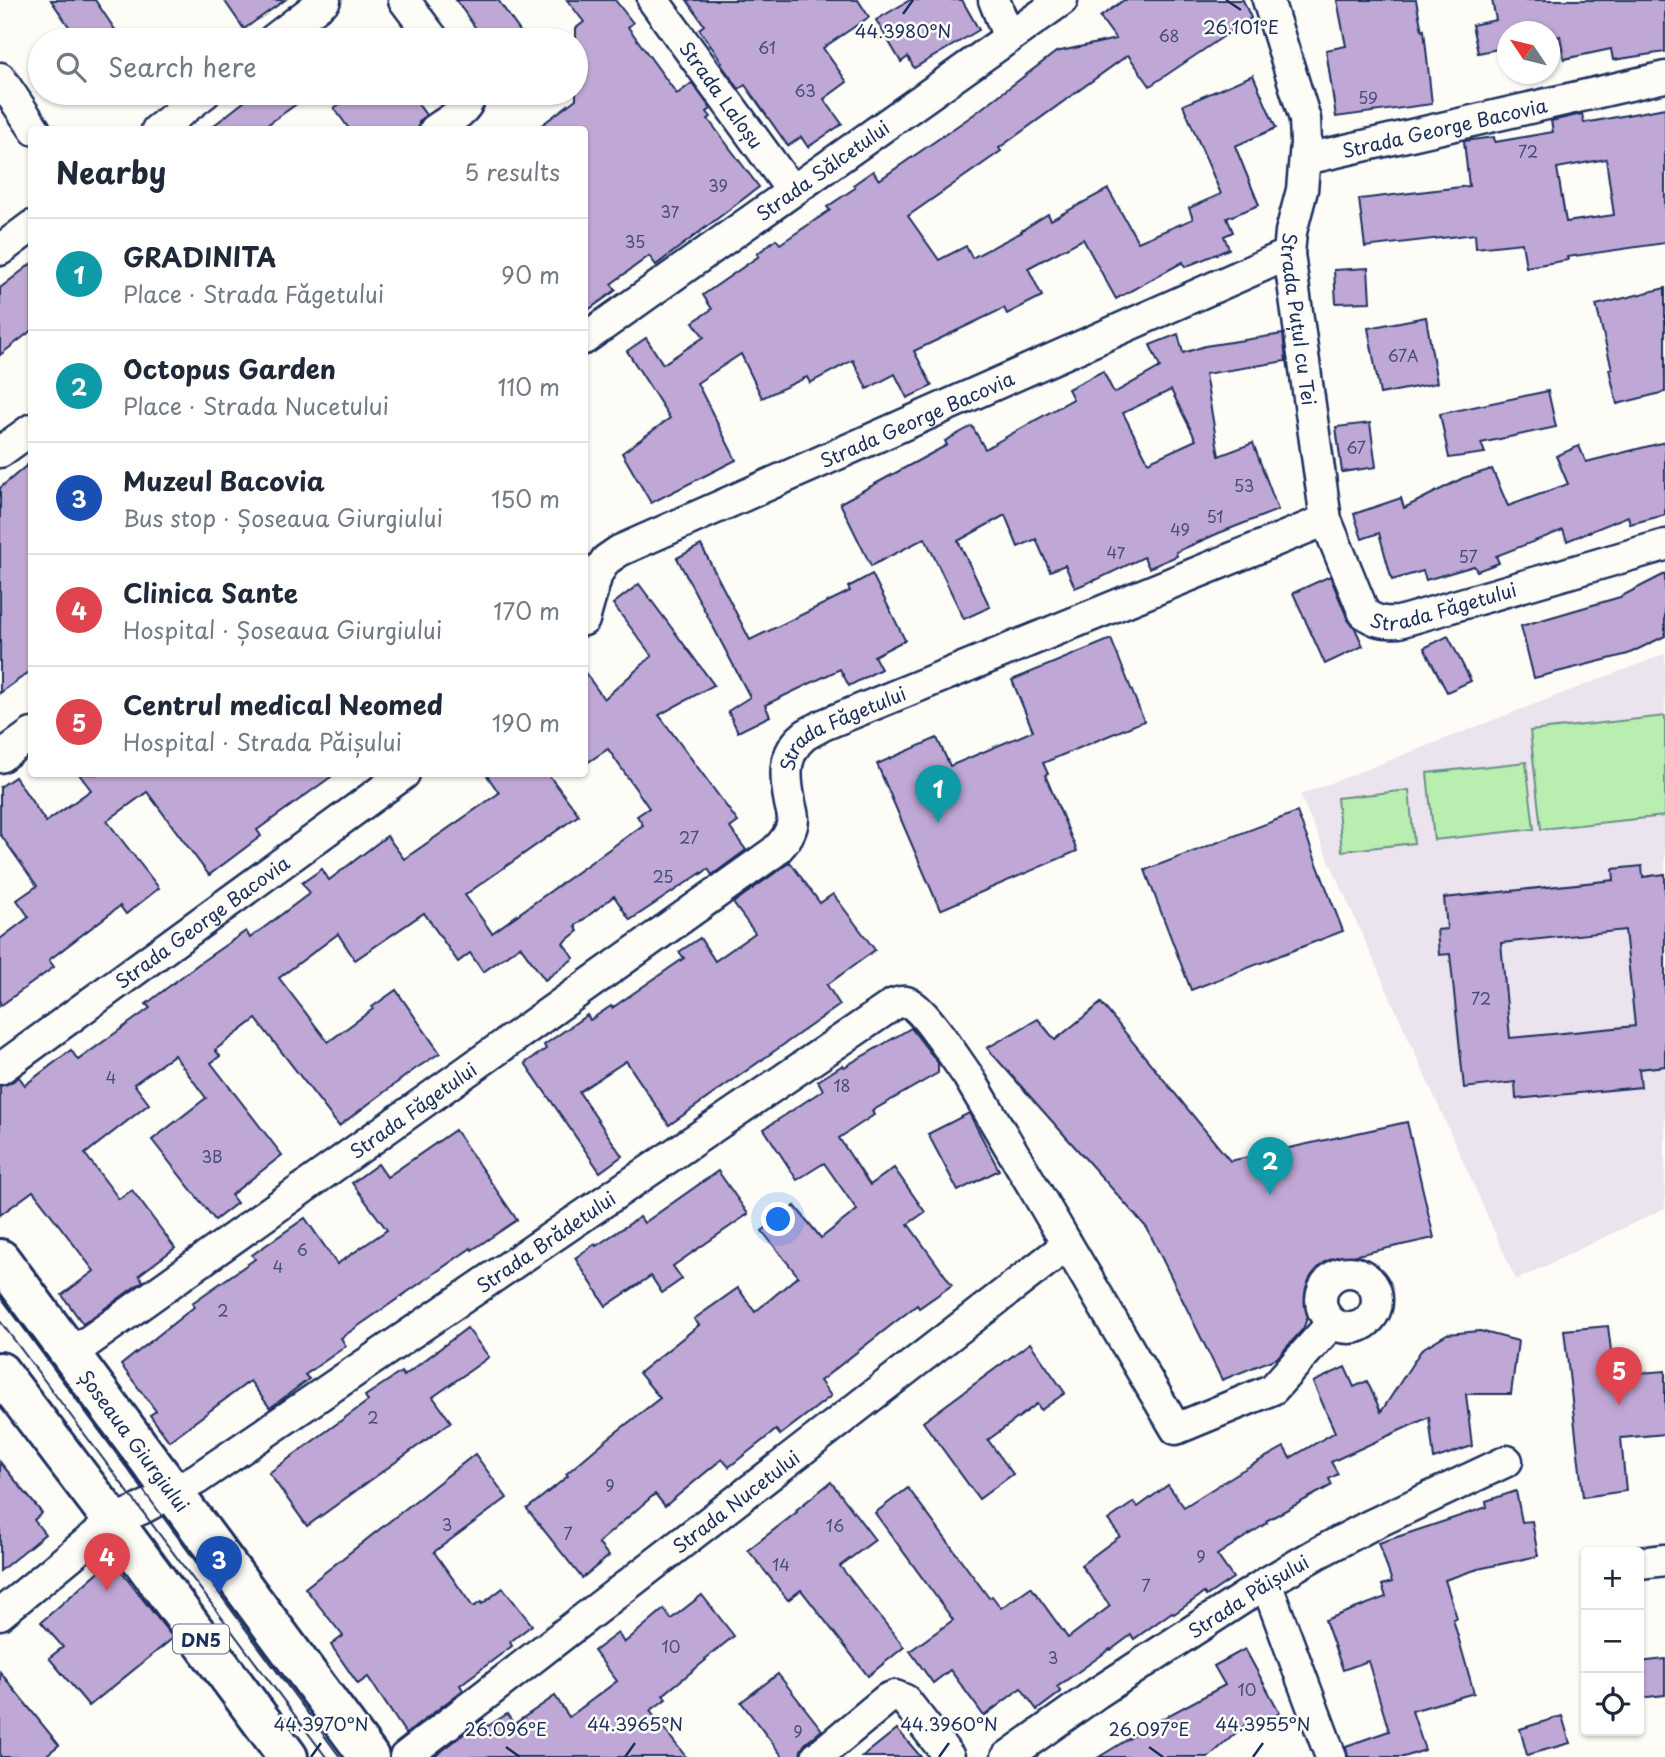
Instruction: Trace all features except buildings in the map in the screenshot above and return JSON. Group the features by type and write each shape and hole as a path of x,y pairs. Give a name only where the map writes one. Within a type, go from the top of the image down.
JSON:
{"main road":[{"name":"Șoseaua Giurgiului","path":"0,1259 369,1757"},
{"name":"DN5","path":"0,1372 288,1757"}],"street":[{"path":"289,28 325,0"},
{"path":"404,0 425,28"},
{"name":"Strada Laloșu","path":"653,0 792,191"},
{"path":"994,0 1009,38"},
{"name":"Strada Sălcetului","path":"588,336 1062,0"},
{"name":"Strada Puțul cu Tei","path":"1268,0 1305,119 1306,159 1289,254 1326,520"},
{"name":"Strada George Bacovia","path":"1306,159 1665,77"},
{"path":"0,78 32,126"},
{"path":"163,126 190,105"},
{"path":"440,126 468,105"},
{"path":"0,250 28,229"},
{"name":"Strada George Bacovia","path":"588,606 597,574 606,560 619,551 1289,254"},
{"path":"0,452 28,432"},
{"name":"Strada Făgetului","path":"71,1354 784,844 793,818 785,774 788,759 803,737 823,725 1326,520 1364,613 1375,621 1386,623 1399,622 1665,545"},
{"path":"0,757 28,737"},
{"name":"Strada George Bacovia","path":"0,1069 400,777"},
{"name":"Strada Brădetului","path":"0,1614 113,1521 197,1479 894,1004 909,1003 916,1009 932,1026 968,1076 1067,1245"},
{"path":"1067,1245 1176,1429 1273,1388 1332,1323"},
{"name":"Strada Nucetului","path":"405,1757 1067,1245"},
{"name":"Strada Păișului","path":"1007,1757 1097,1693 1316,1553 1507,1461"},
{"path":"1644,1562 1665,1560"},
{"path":"1266,1583 1331,1757"},
{"path":"817,1757 887,1699 895,1696 905,1700 949,1757"}],"shaded area":[{"path":"1665,654 1665,1208 1516,1280 1300,795"}],"green space":[{"path":"1665,716 1665,816 1541,829 1530,731"},
{"path":"1526,762 1534,829 1434,840 1427,773"},
{"path":"1409,790 1414,843 1342,851 1337,798"}],"tram line":[{"path":"0,1296 340,1757"},
{"path":"0,1321 326,1757"}],"place":[{"name":"GRADINITA","path":"938,823"},
{"name":"Octopus Garden","path":"1270,1195"},
{"name":"Centrul medical Neomed","path":"1619,1405"},
{"name":"Clinica Sante","path":"107,1591"},
{"name":"Muzeul Bacovia","path":"219,1594"}]}
